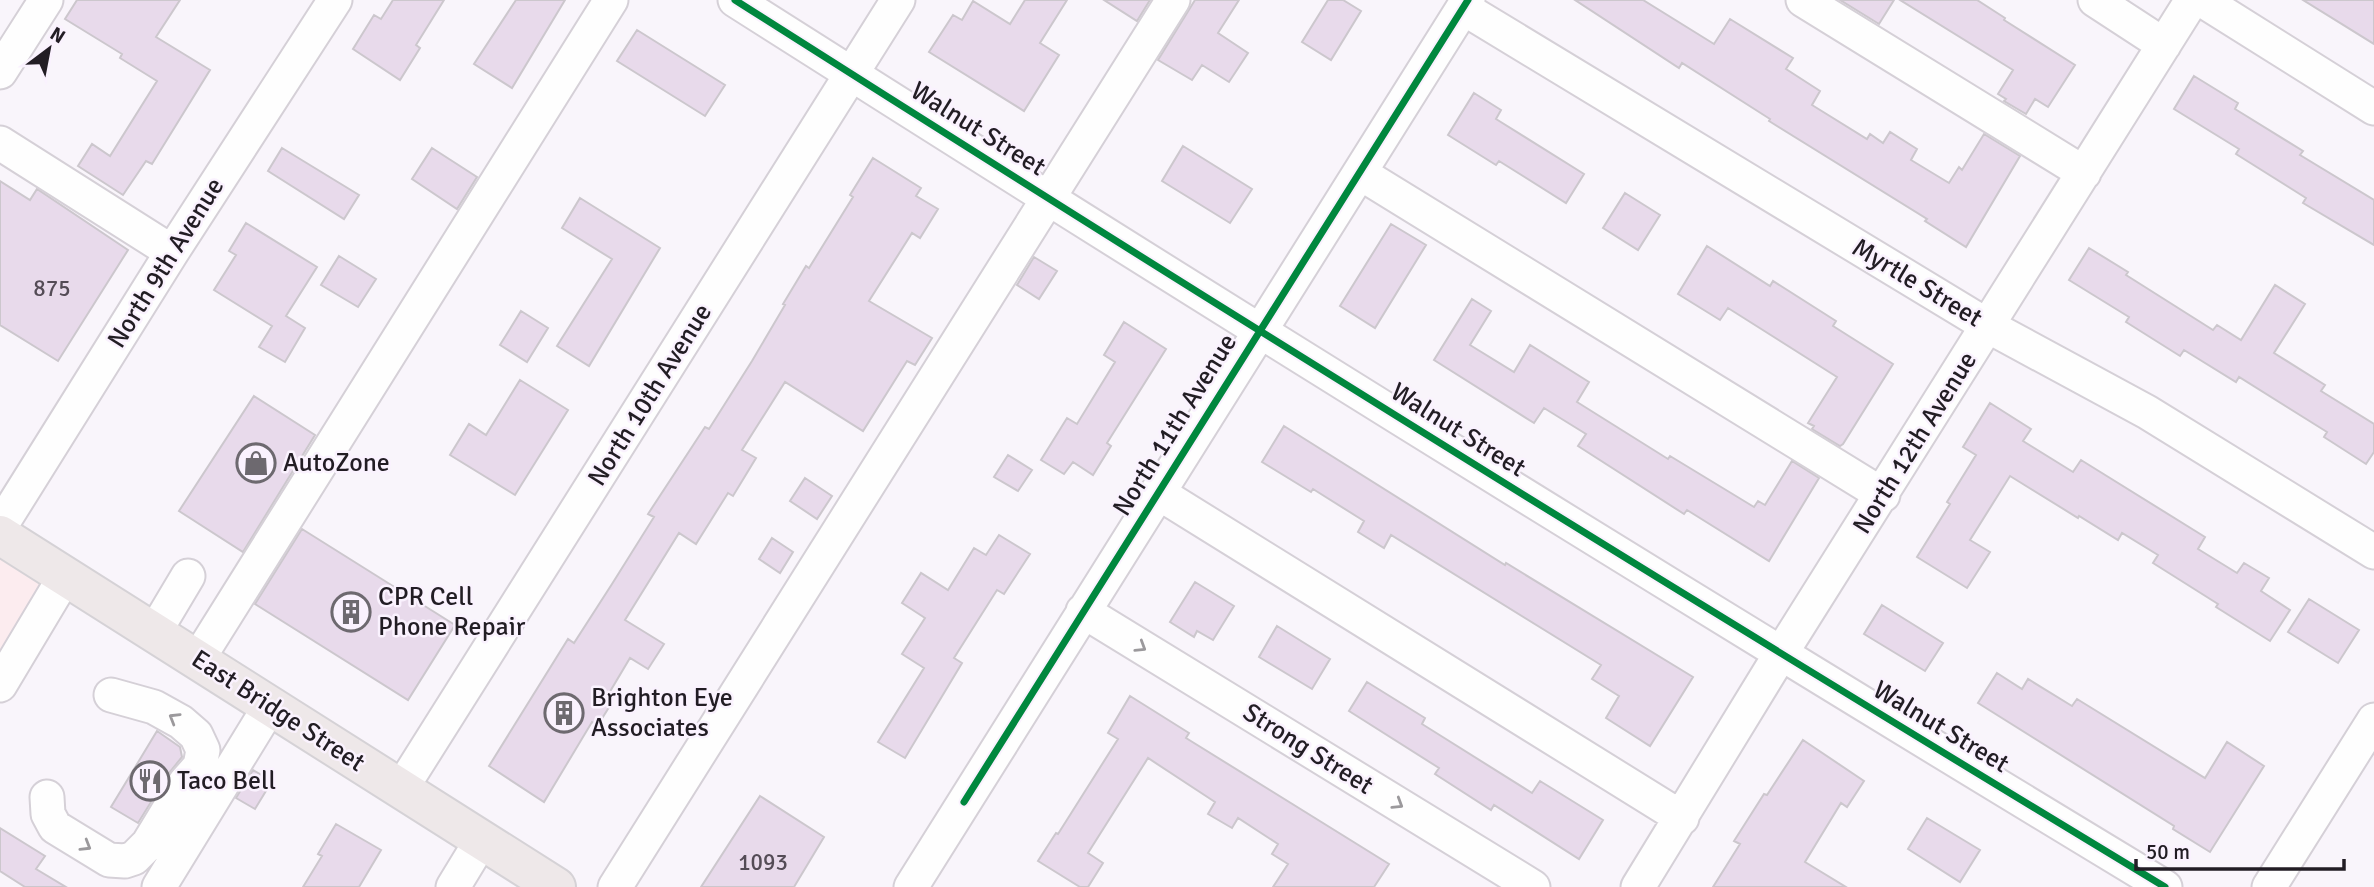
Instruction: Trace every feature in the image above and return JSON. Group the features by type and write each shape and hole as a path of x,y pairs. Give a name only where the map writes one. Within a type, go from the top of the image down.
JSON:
{"main road":[{"name":"East Bridge Street","path":"0,535 556,887"}],"street":[{"path":"0,72 46,0"},
{"name":"North 9th Avenue","path":"0,527 335,0"},
{"path":"198,659 611,0"},
{"name":"Walnut Street","path":"735,0 1258,331 1780,654 2165,887"},
{"name":"North 10th Avenue","path":"401,789 898,0"},
{"path":"615,887 1172,0"},
{"path":"1803,0 2084,173"},
{"path":"2095,0 2164,45"},
{"name":"North 12th Avenue","path":"1638,887 1780,654 1883,495 2192,0"},
{"path":"2202,0 2374,108"},
{"name":"North 11th Avenue","path":"911,887 1465,4"},
{"name":"Myrtle Street","path":"1465,4 1988,326 2147,412 2374,552"},
{"path":"0,143 172,253"},
{"path":"1360,173 1883,495"},
{"path":"1157,492 1682,818"},
{"path":"154,633 188,576"},
{"path":"0,685 65,578"},
{"name":"Strong Street","path":"1083,611 1533,887"},
{"path":"47,797 48,814 55,827 109,860 125,861 134,858 148,844 185,783 200,766 203,750 196,735 181,722 154,707 111,695"},
{"path":"159,887 270,706"},
{"path":"2269,887 2374,720"},
{"path":"185,783 226,778"},
{"path":"453,887 481,841"}],"shaded area":[{"path":"0,535 64,578 0,684"}],"building":[{"path":"77,0 180,0 156,37 210,70 152,164 146,161 123,195 78,166 92,144 110,156 157,81 120,58 122,54 65,19"},
{"path":"393,0 444,0 416,45 420,48 400,80 353,49 374,15 381,19"},
{"path":"516,0 565,0 512,88 474,64"},
{"path":"1025,0 1067,0 1040,43 1059,55 1024,111 929,52 953,15 962,20 973,1 1010,24"},
{"path":"1104,0 1150,0 1137,21"},
{"path":"1195,0 1239,0 1218,33 1248,53 1229,82 1202,65 1192,80 1158,60"},
{"path":"1328,0 1343,0 1361,11 1331,60 1302,42"},
{"path":"1575,0 1643,0 1714,44 1730,19 1793,58 1786,69 1820,91 1812,105 1867,139 1870,134 1883,143 1890,132 1917,149 1911,160 1949,183 1959,167 1962,170 1984,134 2020,156 1966,247 1925,221 1927,219 1769,121 1770,119 1682,63 1679,68"},
{"path":"1840,0 1894,0 1879,24"},
{"path":"1900,0 1977,0 2075,65 2048,107 2035,99 2026,114 2004,101 2006,99 1998,94 2013,70"},
{"path":"2303,0 2374,0 2374,44"},
{"path":"637,30 725,85 705,116 617,61"},
{"path":"2194,76 2238,103 2235,109 2303,151 2300,155 2374,200 2374,245 2303,203 2306,198 2236,154 2239,149 2174,109"},
{"path":"1474,93 1501,110 1496,119 1584,174 1566,203 1499,161 1496,165 1448,135"},
{"path":"1183,146 1252,189 1230,223 1162,181"},
{"path":"282,148 359,195 344,219 268,171"},
{"path":"432,148 477,177 457,209 412,179"},
{"path":"873,158 921,188 916,196 938,209 920,238 912,233 869,301 932,338 915,365 907,361 863,431 785,382 742,450 756,458 733,496 728,493 696,544 679,533 625,620 664,644 648,669 630,658 605,700 611,704 598,725 592,722 544,802 489,766 568,639 574,643 612,584 654,517 648,514 705,427 709,429 752,361 806,266 809,268 853,197 850,195"},
{"path":"0,181 30,200 37,189 128,250 58,361 0,325"},
{"path":"1625,193 1660,215 1638,250 1603,228"},
{"path":"580,198 660,248 589,366 557,346 612,259 562,228"},
{"path":"246,223 317,267 286,316 305,328 285,362 259,347 272,326 214,290 236,255 229,251"},
{"path":"1391,224 1426,245 1375,328 1340,306"},
{"path":"1707,246 1770,286 1773,281 1836,321 1833,326 1893,364 1843,444 1840,446 1812,429 1814,426 1808,423 1837,377 1728,308 1720,320 1678,294"},
{"path":"2089,248 2128,272 2126,275 2213,330 2217,325 2241,340 2275,285 2305,304 2274,353 2325,385 2321,391 2374,424 2374,452 2366,464 2324,437 2327,432 2239,377 2236,382 2184,350 2180,356 2126,322 2129,317 2069,280"},
{"path":"339,256 376,279 358,307 321,285"},
{"path":"1034,257 1057,271 1039,299 1017,285"},
{"path":"1472,299 1491,311 1470,345 1514,372 1530,345 1589,382 1577,402 1668,459 1670,456 1754,507 1758,501 1765,505 1792,461 1819,478 1769,561 1687,510 1684,514 1578,446 1586,434 1544,408 1534,423 1434,360"},
{"path":"521,311 548,328 527,362 500,345"},
{"path":"1124,322 1166,349 1107,443 1111,446 1093,475 1073,462 1064,474 1041,460 1067,418 1077,424 1115,362 1104,355"},
{"path":"520,380 568,410 515,495 450,455 469,424 486,435"},
{"name":"AutoZone","path":"254,396 315,435 243,552 179,511"},
{"path":"1990,403 2031,429 2023,441 2073,472 2081,460 2205,537 2198,549 2237,573 2244,563 2269,578 2261,591 2290,610 2270,641 2153,563 2158,555 2122,533 2118,540 2010,476 1970,540 1990,552 1967,588 1917,557 1976,455 1963,447"},
{"path":"1284,426 1505,565 1506,563 1693,677 1650,746 1606,718 1619,696 1592,679 1601,665 1391,535 1384,548 1358,532 1364,521 1313,489 1311,492 1262,462"},
{"path":"1008,455 1032,470 1018,491 994,477"},
{"path":"805,478 832,496 817,519 790,501"},
{"name":"CPR Cell Phone Repair","path":"302,529 455,625 408,700 255,604"},
{"path":"999,535 1030,554 1004,594 997,590 954,658 962,663 905,758 878,742 924,668 902,654 925,618 902,603 921,573 948,590 974,548 986,555"},
{"path":"772,538 793,552 780,573 759,559"},
{"path":"1195,582 1234,606 1213,640 1197,631 1194,637 1170,622"},
{"path":"2309,599 2359,630 2338,663 2288,632"},
{"path":"1882,605 1943,643 1925,671 1864,634"},
{"path":"1277,626 1330,659 1312,689 1259,657"},
{"path":"1997,673 2022,689 2028,679 2072,706 2077,699 2205,778 2227,742 2264,766 2210,852 2173,829 2174,826 1978,703"},
{"path":"1367,682 1425,718 1422,724 1532,793 1540,781 1603,820 1579,859 1494,805 1491,810 1435,774 1439,768 1349,711"},
{"path":"1130,696 1189,733 1186,738 1389,864 1374,887 1273,887 1288,864 1272,854 1278,844 1238,818 1232,828 1208,814 1215,802 1148,758 1088,853 1103,863 1088,887 1080,887 1038,861 1118,739 1108,733"},
{"name":"Taco Bell","path":"157,731 180,747 182,757 138,823 111,807"},
{"path":"1803,740 1864,781 1847,807 1841,803 1805,862 1846,887 1713,887 1740,844 1734,841"},
{"path":"253,770 272,781 255,809 236,798"},
{"path":"760,796 824,837 794,887 701,887"},
{"path":"1927,818 1980,850 1960,882 1908,849"},
{"path":"336,824 381,850 359,887 303,887 322,856 318,854"},
{"path":"0,828 45,856 36,869 66,887 25,887 0,871"}],"cycle path":[{"path":"735,0 1447,448 2165,887"},
{"path":"964,802 1468,0"}],"place":[{"name":"AutoZone","path":"256,463"},
{"name":"CPR Cell Phone Repair","path":"351,612"},
{"name":"Brighton Eye Associates","path":"564,713"},
{"name":"Taco Bell","path":"150,781"}]}
